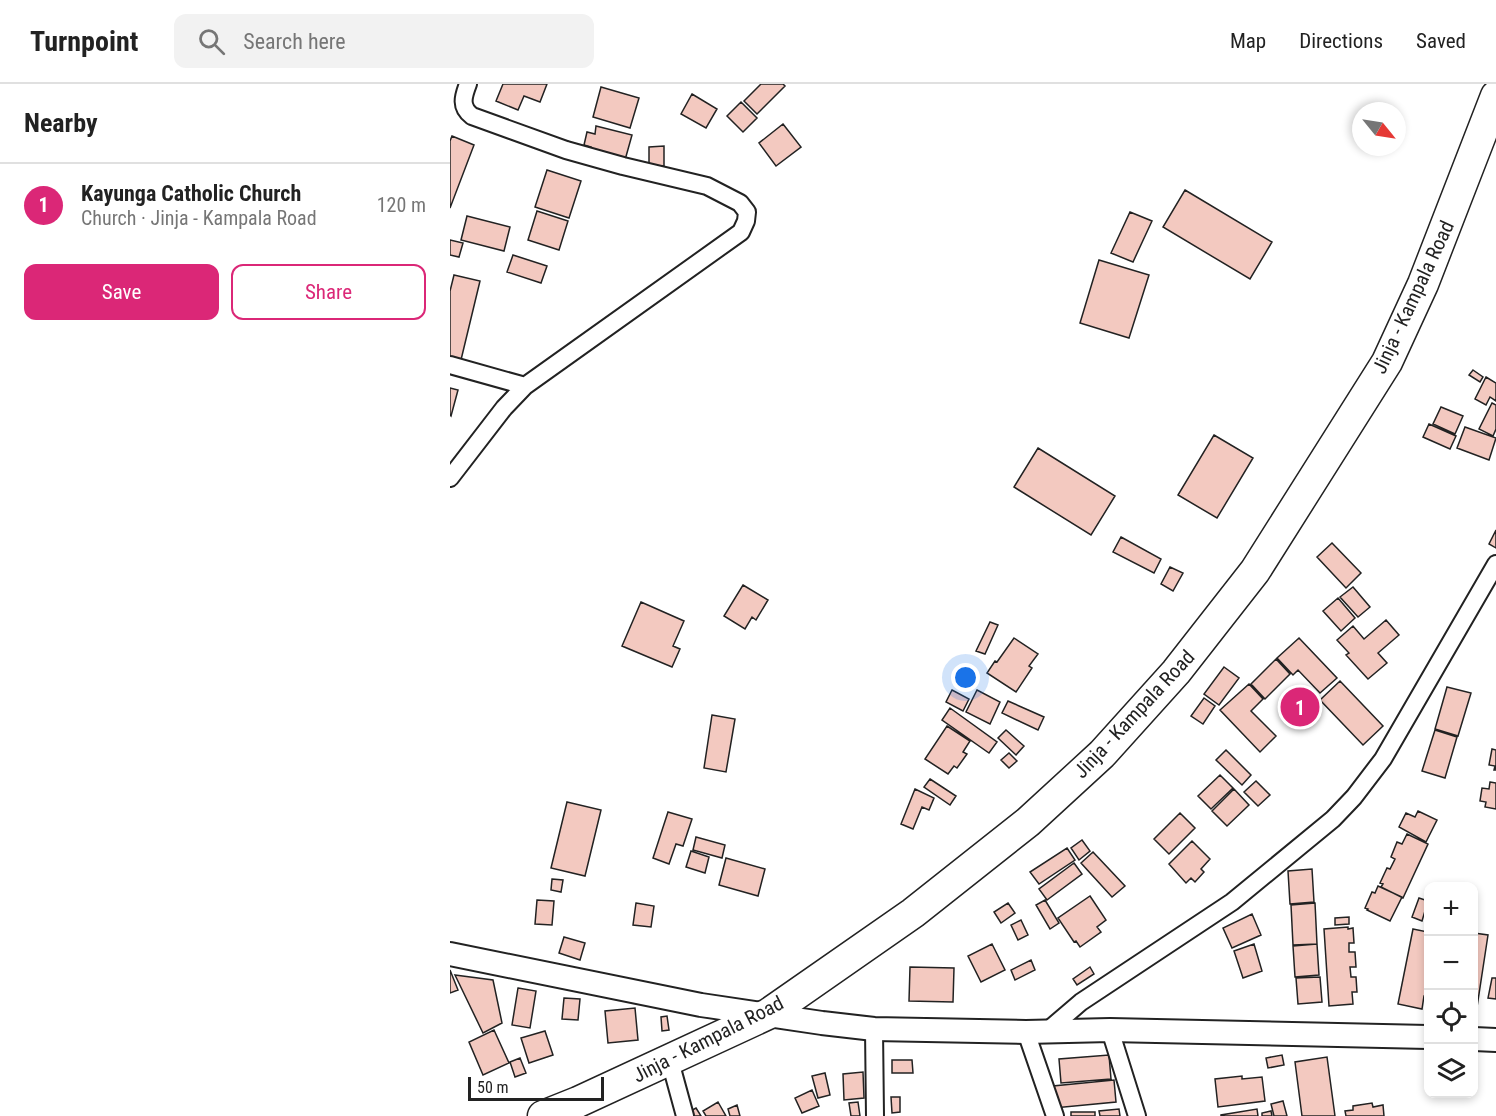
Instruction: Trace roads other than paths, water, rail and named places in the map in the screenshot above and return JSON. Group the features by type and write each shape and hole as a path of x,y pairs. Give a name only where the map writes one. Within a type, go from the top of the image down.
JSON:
{"highway":[{"name":"Jinja - Kampala Road","path":"543,1116 670,1061 768,1014 913,913 1028,822 1102,754 1176,672 1255,571 1387,362 1423,284 1496,96"}],"street":[{"path":"450,478 504,408 525,386 741,232 747,212 740,203 707,186 566,150 472,116 465,111 462,100 468,84"},
{"path":"450,365 525,386"},
{"path":"1036,1032 1232,902 1333,819 1354,797 1389,749 1496,564"},
{"path":"450,954 700,1005 874,1029 1036,1032 1110,1030 1424,1037"},
{"path":"874,1029 875,1116"},
{"path":"1110,1030 1137,1116"},
{"path":"1036,1032 1055,1116"},
{"path":"1478,1039 1496,1040"},
{"path":"670,1061 685,1116"}],"place":[{"name":"Kayunga Catholic Church","path":"1300,707"}]}
